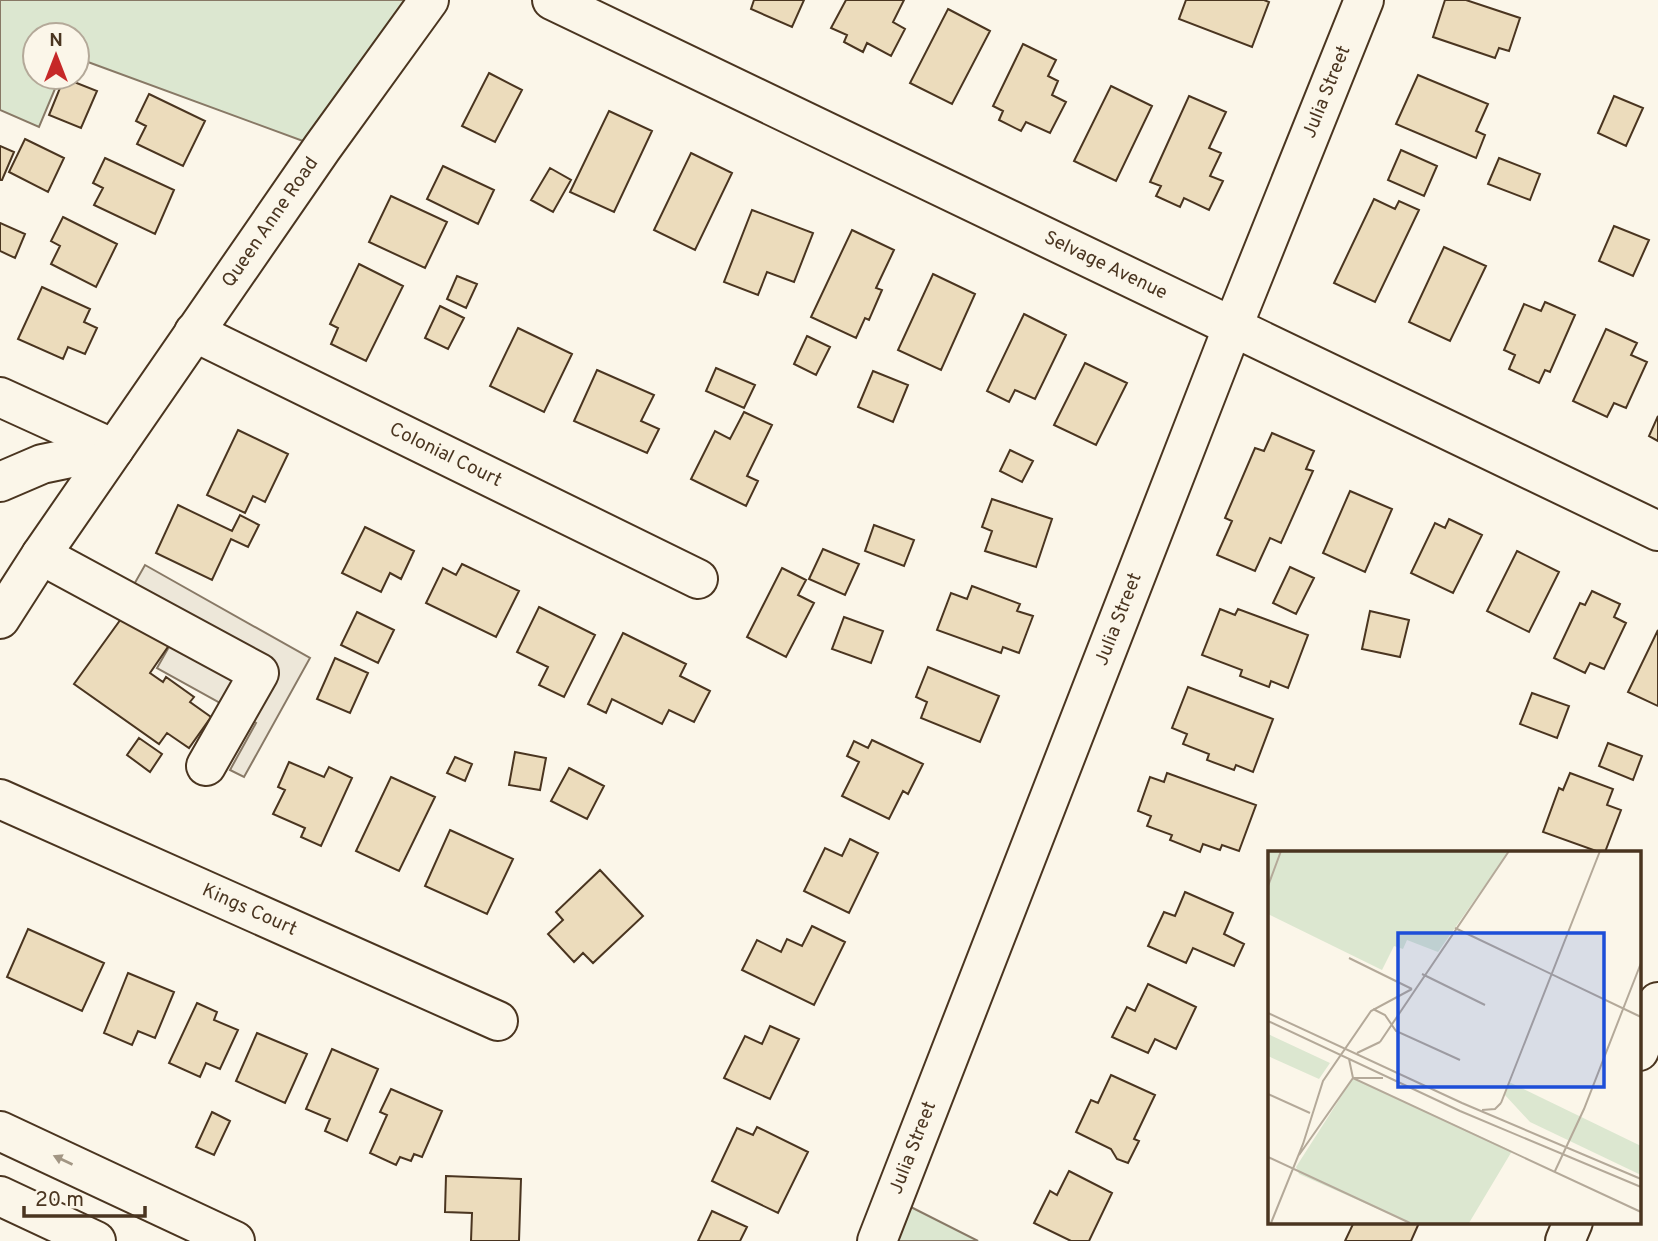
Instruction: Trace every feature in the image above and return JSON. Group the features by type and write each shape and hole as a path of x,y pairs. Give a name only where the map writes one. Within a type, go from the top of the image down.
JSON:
{"main road":[{"name":"Queen Anne Road","path":"0,619 194,332 429,0"},
{"name":"Selvage Avenue","path":"552,0 1658,531"},
{"name":"Julia Street","path":"877,1241 1233,326 1363,0"},
{"name":"Colonial Court","path":"194,332 698,579"},
{"path":"0,397 114,449"},
{"path":"0,482 42,464 114,449"},
{"path":"41,555 259,673 206,766"},
{"name":"Kings Court","path":"0,799 498,1021"},
{"path":"1640,1048 1658,1002"},
{"path":"0,1131 236,1241"},
{"path":"0,1196 96,1241"},
{"path":"0,1203 40,1215"},
{"path":"1565,1241 1572,1224"}],"green space":[{"path":"0,0 429,0 322,148 91,63 91,21 21,21 21,91 54,91 39,127 0,110"},
{"path":"895,1199 978,1241 877,1241"}],"shaded area":[{"path":"145,565 310,658 244,777 230,770 256,723 157,668 182,624 128,595"}],"building":[{"path":"754,0 804,0 792,27 751,9"},
{"path":"846,0 904,0 893,22 905,29 891,56 867,43 863,52 844,42 847,35 831,28"},
{"path":"1186,0 1269,2 1252,47 1179,19"},
{"path":"1445,0 1466,0 1520,18 1509,51 1499,48 1495,58 1433,37"},
{"path":"948,9 990,31 952,104 910,83"},
{"path":"1023,44 1056,60 1048,76 1058,81 1052,95 1066,102 1050,133 1026,122 1021,131 999,120 1003,111 993,106"},
{"path":"489,73 522,90 495,142 462,126"},
{"path":"1418,75 1488,104 1476,131 1485,135 1476,158 1396,124"},
{"path":"1111,86 1152,106 1116,181 1074,161"},
{"path":"91,89 97,91 81,128 49,115 59,91 91,91"},
{"path":"149,94 205,121 183,166 137,144 146,126 136,121"},
{"path":"1189,96 1226,112 1209,148 1221,153 1210,176 1223,181 1209,210 1184,198 1180,207 1156,196 1161,186 1150,182"},
{"path":"1614,96 1643,108 1626,146 1598,133"},
{"path":"609,111 652,131 614,212 570,192"},
{"path":"25,139 64,158 48,192 9,172"},
{"path":"0,146 14,152 2,180 0,180"},
{"path":"1401,150 1437,166 1424,196 1388,180"},
{"path":"691,153 732,173 695,250 654,230"},
{"path":"105,158 174,190 155,234 94,205 103,188 93,183"},
{"path":"1499,158 1540,174 1530,200 1488,184"},
{"path":"443,166 494,190 478,224 427,199"},
{"path":"550,168 571,180 553,212 531,200"},
{"path":"391,196 447,222 425,268 369,242"},
{"path":"1374,199 1395,209 1399,201 1419,210 1375,302 1334,283"},
{"path":"752,210 813,233 794,282 767,272 758,295 724,282"},
{"path":"63,217 117,244 96,287 51,264 60,246 51,241"},
{"path":"0,223 25,234 15,258 0,251"},
{"path":"1614,226 1649,240 1633,276 1599,261"},
{"path":"852,230 894,250 876,288 882,290 869,320 865,318 856,338 811,317"},
{"path":"1444,247 1486,266 1450,341 1409,322"},
{"path":"359,264 403,286 366,361 331,344 338,328 330,324"},
{"path":"933,274 975,294 941,370 898,350"},
{"path":"457,276 477,284 466,308 447,299"},
{"path":"42,287 90,309 84,322 97,328 85,354 68,347 63,359 18,339"},
{"path":"1545,302 1575,315 1550,372 1545,370 1539,383 1509,369 1515,355 1504,350 1524,304 1541,311"},
{"path":"440,306 464,318 448,349 425,338"},
{"path":"1024,314 1066,335 1035,399 1015,390 1009,402 987,391"},
{"path":"518,328 572,354 544,412 490,386"},
{"path":"1606,329 1637,343 1631,355 1647,362 1626,408 1614,403 1607,417 1573,401"},
{"path":"807,336 830,347 816,375 794,364"},
{"path":"1085,363 1127,383 1096,445 1054,425"},
{"path":"716,368 755,385 744,408 706,391"},
{"path":"597,370 654,395 641,421 659,429 647,453 574,421"},
{"path":"873,371 908,385 893,422 858,407"},
{"path":"744,412 772,425 747,476 758,481 746,506 691,479 715,431 730,439"},
{"path":"1658,416 1658,441 1649,436"},
{"path":"238,430 288,454 265,502 253,496 245,513 207,495"},
{"path":"1272,433 1314,451 1306,469 1313,471 1281,543 1270,538 1255,571 1217,555 1232,521 1225,518 1255,448 1264,451"},
{"path":"1010,450 1033,461 1022,482 1000,471"},
{"path":"1350,491 1392,509 1365,572 1323,553"},
{"path":"992,499 1052,519 1036,567 985,551 992,531 982,527"},
{"path":"178,505 232,531 240,515 259,525 248,547 231,539 212,580 156,553"},
{"path":"1449,519 1482,535 1453,593 1411,573 1435,523 1445,528"},
{"path":"874,525 914,540 904,566 865,551"},
{"path":"365,527 414,551 401,579 390,573 381,592 342,573"},
{"path":"823,549 859,564 845,595 809,579"},
{"path":"1517,551 1559,572 1529,632 1487,611"},
{"path":"462,564 519,591 496,637 426,603 443,568 456,575"},
{"path":"1290,567 1314,578 1296,614 1273,603"},
{"path":"782,568 806,580 798,595 814,603 786,657 747,637"},
{"path":"972,586 1020,604 1017,611 1033,616 1019,653 1003,647 1001,653 937,630 951,593 967,599"},
{"path":"1592,591 1620,604 1614,617 1626,623 1604,669 1590,663 1585,673 1554,658 1580,603 1585,605"},
{"path":"539,607 595,635 564,697 539,685 548,667 517,652"},
{"path":"1220,609 1235,615 1238,609 1308,635 1288,688 1271,681 1269,687 1240,676 1242,670 1202,655"},
{"path":"1370,611 1409,620 1400,657 1362,649"},
{"path":"126,612 174,638 150,673 163,682 166,677 194,697 190,702 211,717 189,748 167,733 159,744 74,684"},
{"path":"357,612 394,630 378,663 341,645"},
{"path":"844,617 883,631 871,663 832,649"},
{"path":"1658,630 1658,706 1628,692"},
{"path":"623,633 686,664 680,676 710,691 694,722 669,710 662,724 612,699 606,713 588,704"},
{"path":"335,658 368,673 350,713 317,699"},
{"path":"928,667 999,696 980,742 921,718 927,702 916,697"},
{"path":"1188,687 1273,719 1253,772 1236,765 1234,770 1207,760 1209,754 1183,744 1187,734 1172,728"},
{"path":"1532,693 1569,706 1557,738 1520,724"},
{"path":"139,738 162,754 150,772 127,755"},
{"path":"872,740 923,764 908,794 903,791 889,819 842,796 859,762 847,756 854,741 868,748"},
{"path":"1608,743 1642,756 1633,780 1599,766"},
{"path":"515,752 546,758 540,790 509,785"},
{"path":"455,757 472,764 465,781 447,773"},
{"path":"289,762 324,777 329,767 352,778 321,846 301,837 305,828 273,814 285,790 278,787"},
{"path":"569,768 604,786 587,819 551,801"},
{"path":"1167,773 1256,805 1239,851 1222,845 1220,850 1203,844 1200,852 1170,840 1172,835 1147,826 1151,816 1138,811 1150,777 1164,782"},
{"path":"1570,773 1613,789 1607,805 1621,810 1605,851 1596,851 1543,832 1559,788 1563,790"},
{"path":"391,777 435,797 399,871 356,851"},
{"path":"450,830 513,859 487,914 425,886"},
{"path":"850,839 878,853 849,913 804,891 825,848 842,856"},
{"path":"600,870 643,916 593,963 583,953 574,962 548,934 563,920 556,912"},
{"path":"1185,892 1233,913 1224,934 1244,944 1234,966 1193,948 1186,963 1148,946 1164,912 1175,916"},
{"path":"812,926 845,942 814,1005 742,970 757,940 781,952 787,939 802,946"},
{"path":"28,929 104,963 82,1011 7,977"},
{"path":"128,973 174,992 155,1038 138,1031 132,1045 104,1033"},
{"path":"1148,984 1196,1007 1176,1049 1155,1039 1148,1053 1112,1037 1127,1007 1135,1011"},
{"path":"197,1003 217,1012 214,1020 238,1030 220,1069 206,1063 200,1077 169,1063"},
{"path":"770,1026 799,1039 770,1099 724,1078 745,1036 762,1044"},
{"path":"257,1033 307,1054 285,1103 236,1081"},
{"path":"332,1049 378,1069 347,1141 325,1131 330,1119 306,1109"},
{"path":"1111,1075 1155,1095 1134,1139 1139,1141 1128,1163 1117,1159 1111,1149 1076,1132 1091,1100 1098,1103"},
{"path":"391,1089 442,1111 422,1157 414,1154 411,1161 400,1157 396,1165 370,1153 387,1115 380,1112"},
{"path":"212,1112 230,1121 214,1155 196,1147"},
{"path":"757,1127 808,1152 778,1213 712,1181 737,1128 753,1135"},
{"path":"1069,1171 1112,1193 1089,1241 1071,1241 1034,1223 1050,1191 1057,1195"},
{"path":"446,1176 521,1179 519,1241 471,1241 472,1213 445,1212"},
{"path":"712,1211 747,1227 740,1241 698,1241"},
{"path":"1353,1224 1419,1224 1411,1241 1345,1241"}]}
